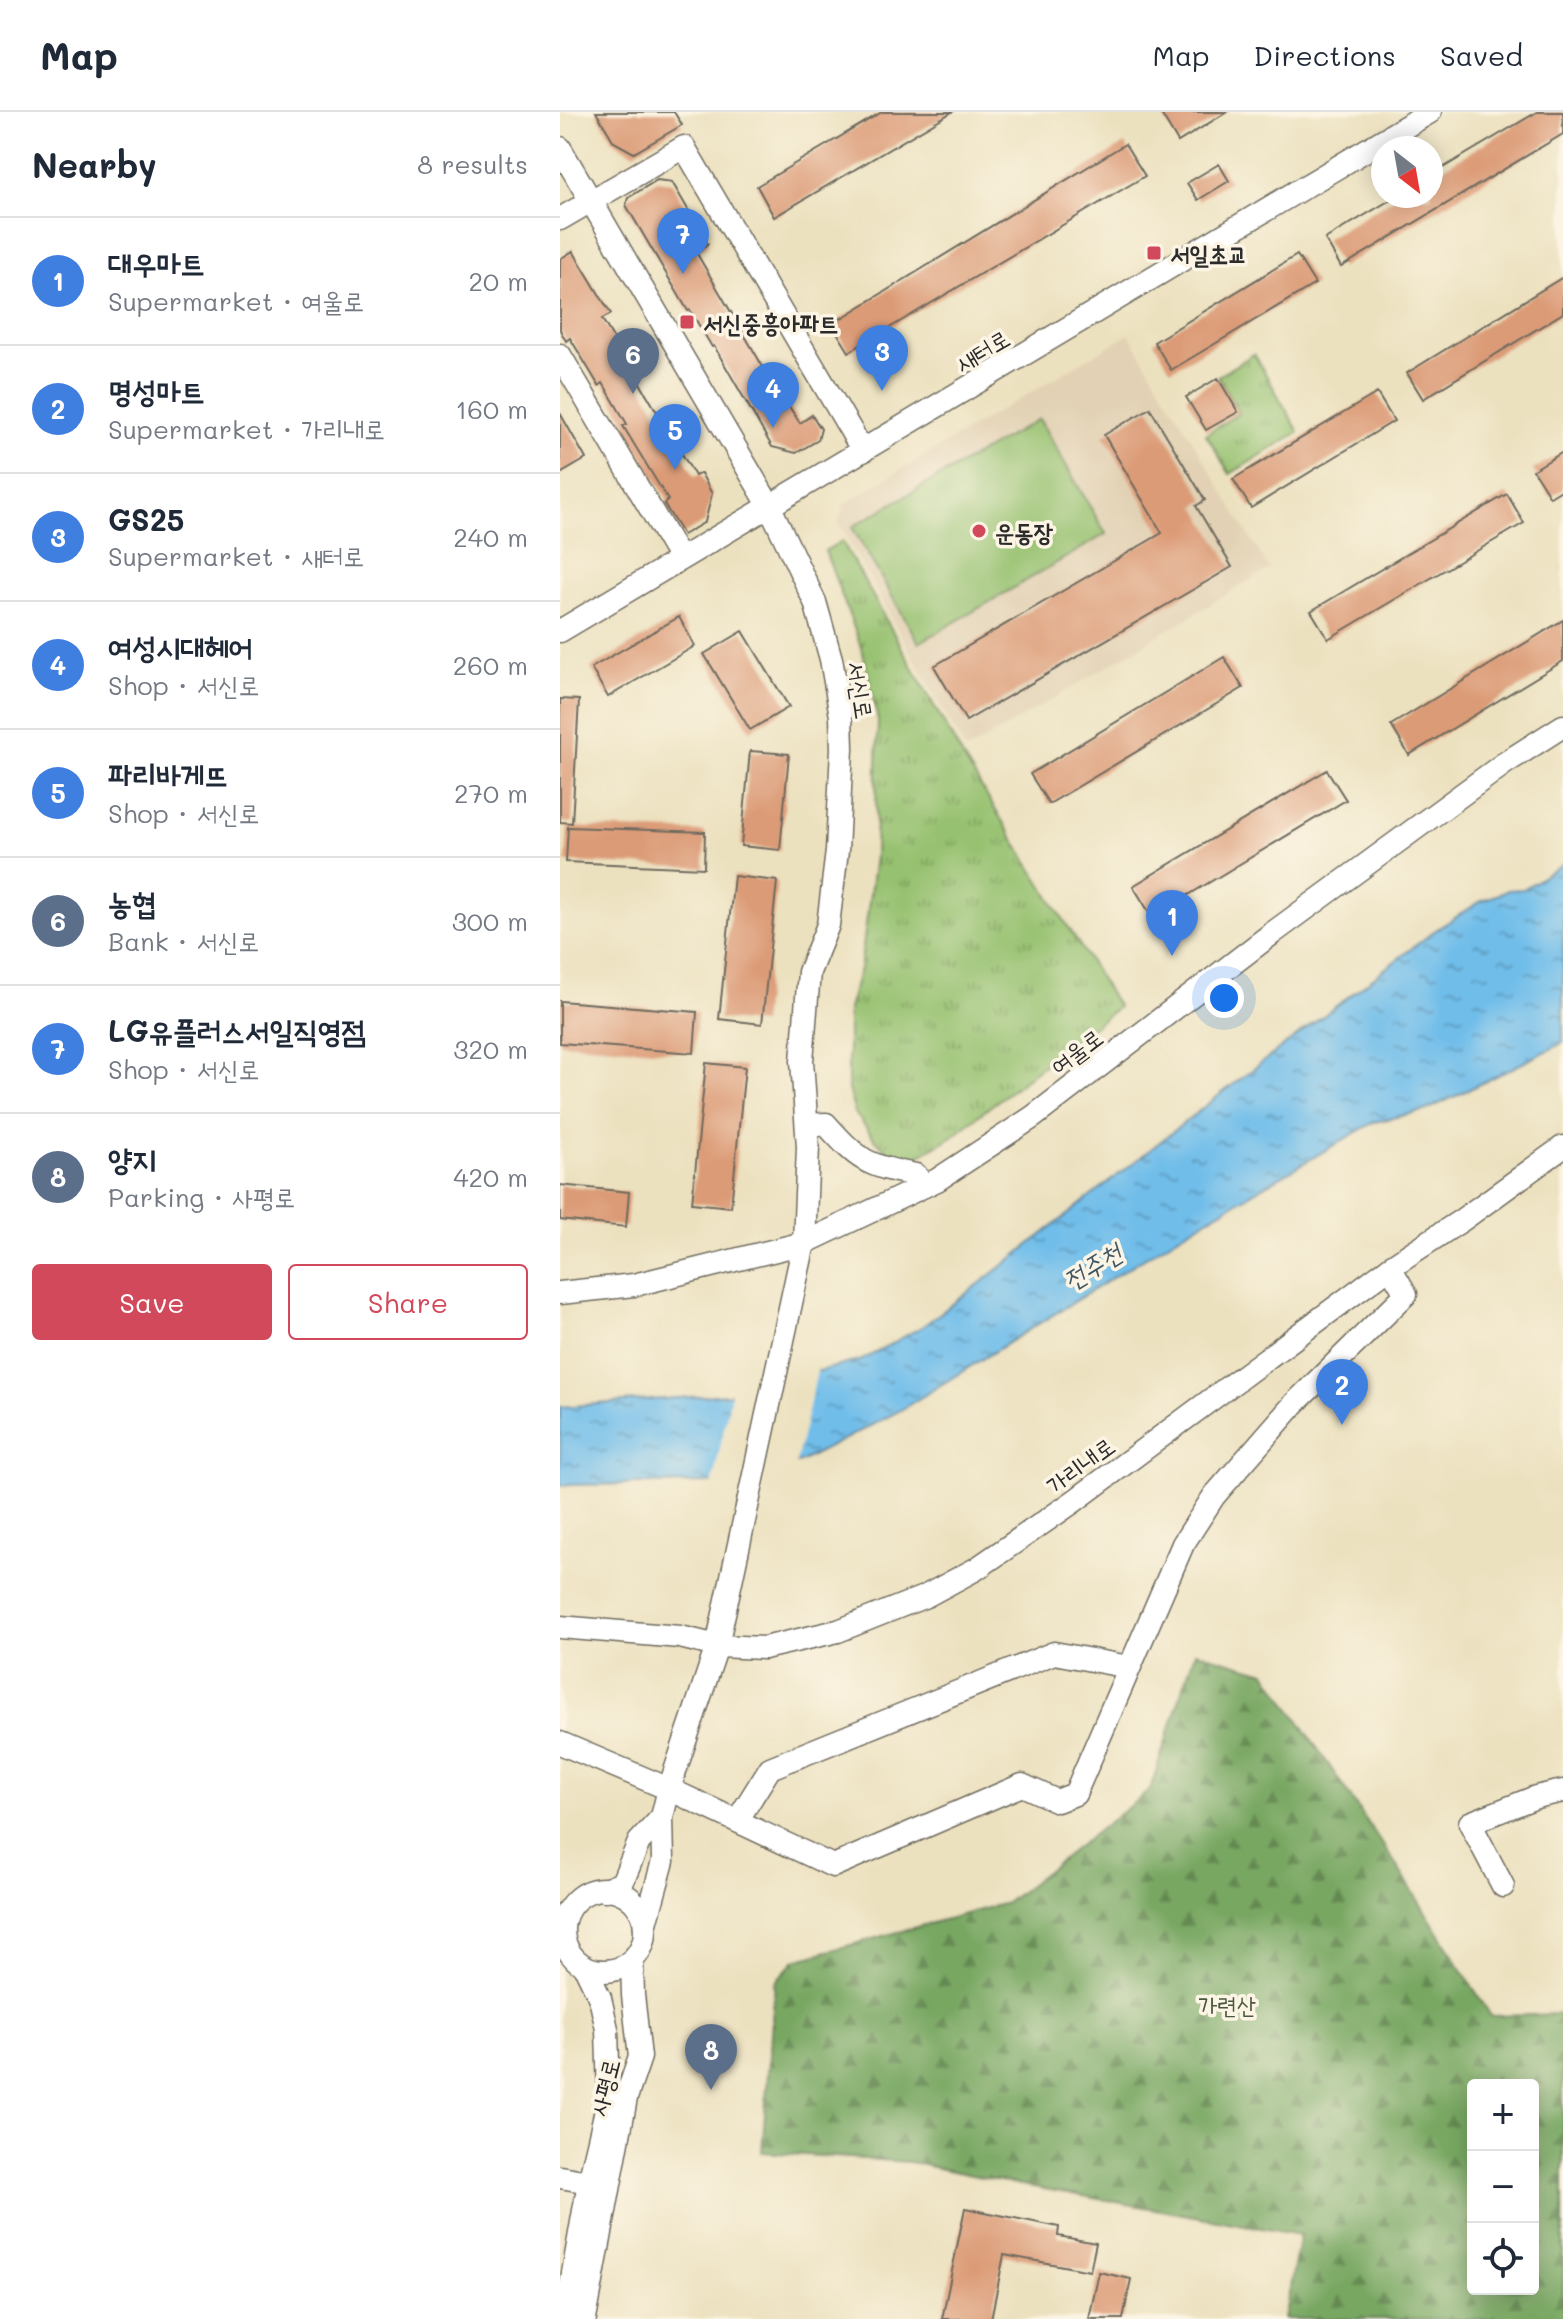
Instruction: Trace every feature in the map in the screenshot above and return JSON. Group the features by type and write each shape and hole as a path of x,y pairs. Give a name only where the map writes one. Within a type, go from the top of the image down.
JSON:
{"street":[{"name":"새터로","path":"560,631 1430,112"},
{"path":"560,219 684,147 863,451"},
{"name":"서신로","path":"560,148 769,505 815,602 831,659 841,716 837,851 828,925 809,972 802,1061 807,1125 804,1243 727,1605"},
{"path":"560,355 680,559"},
{"name":"여울로","path":"560,1293 634,1285 804,1243 924,1186 1033,1117 1274,932 1505,763 1563,726"},
{"path":"807,1125 826,1124 853,1154 871,1165 916,1175 924,1186"},
{"name":"가리내로","path":"560,1627 680,1637 717,1646 764,1648 838,1631 926,1596 976,1569 1073,1502 1390,1267 1462,1220 1563,1147"},
{"path":"560,1743 669,1789 833,1866 1022,1785 1057,1801 1075,1794 1183,1544 1214,1496 1295,1403 1406,1294 1390,1267"},
{"name":"사평로","path":"585,2319 626,2098 640,2057 632,1960 644,1939 663,1861 662,1817 669,1789 717,1646 727,1605"},
{"path":"737,1821 770,1768 1054,1653 1129,1667"},
{"path":"1503,1886 1470,1823 1536,1797 1563,1791"},
{"path":"560,1889 582,1896 622,1883 639,1842 662,1817"},
{"path":"605,1890 627,1897 642,1915 645,1927"},
{"name":"사평로","path":"565,2319 589,2182 609,2097 607,2029 600,1998 585,1967 567,1950 562,1937 566,1914 582,1896"},
{"path":"585,1967 609,1971 632,1960"},
{"path":"560,2177 589,2182"}],"shaded area":[{"path":"1129,334 1269,569 966,751 838,523 844,504"}],"green space":[{"path":"1254,354 1299,432 1230,474 1206,434 1239,413 1218,376"},
{"name":"운동장","path":"1039,419 1106,534 919,643 852,527"},
{"path":"842,541 965,761 1118,1007 947,1140 918,1156 892,1156 855,1113 848,1089 848,1009 860,969 875,857 878,720 863,652 825,551"},
{"name":"가련산","path":"1195,1652 1266,1672 1393,1860 1491,2016 1563,2014 1563,2319 1284,2319 1300,2235 909,2162 762,2152 775,1982 795,1960 1006,1903 1150,1790"}],"water":[{"name":"전주천","path":"1563,864 1563,1042 1557,1046 1427,1110 1374,1122 1184,1233 899,1411 800,1462 709,1483 560,1485 560,1407 729,1394 862,1360 923,1326 1437,929 1480,902 1508,890 1523,889"}],"pier":[{"path":"818,1367 795,1467 712,1486 732,1389"}],"building":[{"path":"596,112 674,112 682,125 634,153 614,142"},
{"path":"882,112 952,112 774,217 757,186"},
{"path":"1160,112 1227,112 1178,142"},
{"path":"1537,112 1563,112 1563,134 1443,206 1443,168"},
{"path":"1125,144 1145,176 849,352 832,324"},
{"path":"1219,164 1229,181 1198,200 1187,183"},
{"path":"657,180 672,182 708,244 696,252 766,372 800,423 812,415 821,429 818,440 796,453 772,447 714,346 688,311 626,205 628,198"},
{"path":"1377,208 1439,208 1341,267 1325,239"},
{"path":"573,251 611,314 602,319 695,476 701,473 712,494 705,522 683,535 664,504 668,500 623,426 627,424 603,383 599,386 570,338 566,341 560,330 560,259"},
{"path":"1297,255 1315,284 1171,370 1154,342"},
{"path":"1563,277 1563,313 1423,399 1407,373"},
{"path":"1218,378 1238,412 1206,430 1186,397"},
{"path":"1377,393 1394,421 1251,508 1233,479"},
{"path":"1150,408 1205,500 1196,506 1232,567 966,721 934,666 1162,533 1104,435"},
{"path":"560,413 586,459 560,474"},
{"path":"1563,452 1563,489 1550,497 1533,470"},
{"path":"1507,494 1524,523 1328,639 1311,611"},
{"path":"679,617 695,646 608,697 591,668"},
{"path":"1563,620 1563,661 1409,755 1391,725"},
{"path":"743,631 789,707 750,730 704,654"},
{"path":"1224,657 1243,688 1049,804 1030,774"},
{"path":"560,699 579,700 572,823 560,822"},
{"path":"750,751 789,754 780,850 741,846"},
{"path":"1327,770 1346,800 1152,917 1133,886"},
{"path":"568,827 705,832 704,868 566,862"},
{"path":"734,876 777,881 762,1024 719,1019"},
{"path":"560,1001 697,1012 694,1053 560,1043"},
{"path":"706,1063 745,1067 731,1207 692,1203"},
{"path":"560,1185 629,1192 626,1227 560,1220"},
{"path":"965,2208 1059,2227 1058,2236 1096,2243 1090,2271 1004,2255 991,2319 942,2319"},
{"path":"1099,2272 1131,2279 1123,2319 1089,2319"}],"place":[{"name":"서일초교","path":"1154,253"},
{"name":"LG유플러스서일직영점","path":"683,274"},
{"name":"서신중흥아파트","path":"687,322"},
{"name":"GS25","path":"882,391"},
{"name":"농협","path":"633,394"},
{"name":"여성시대헤어","path":"773,428"},
{"name":"파리바게뜨","path":"675,470"},
{"name":"운동장","path":"979,531"},
{"name":"대우마트","path":"1172,956"},
{"name":"명성마트","path":"1342,1425"},
{"name":"양지","path":"711,2090"}]}
